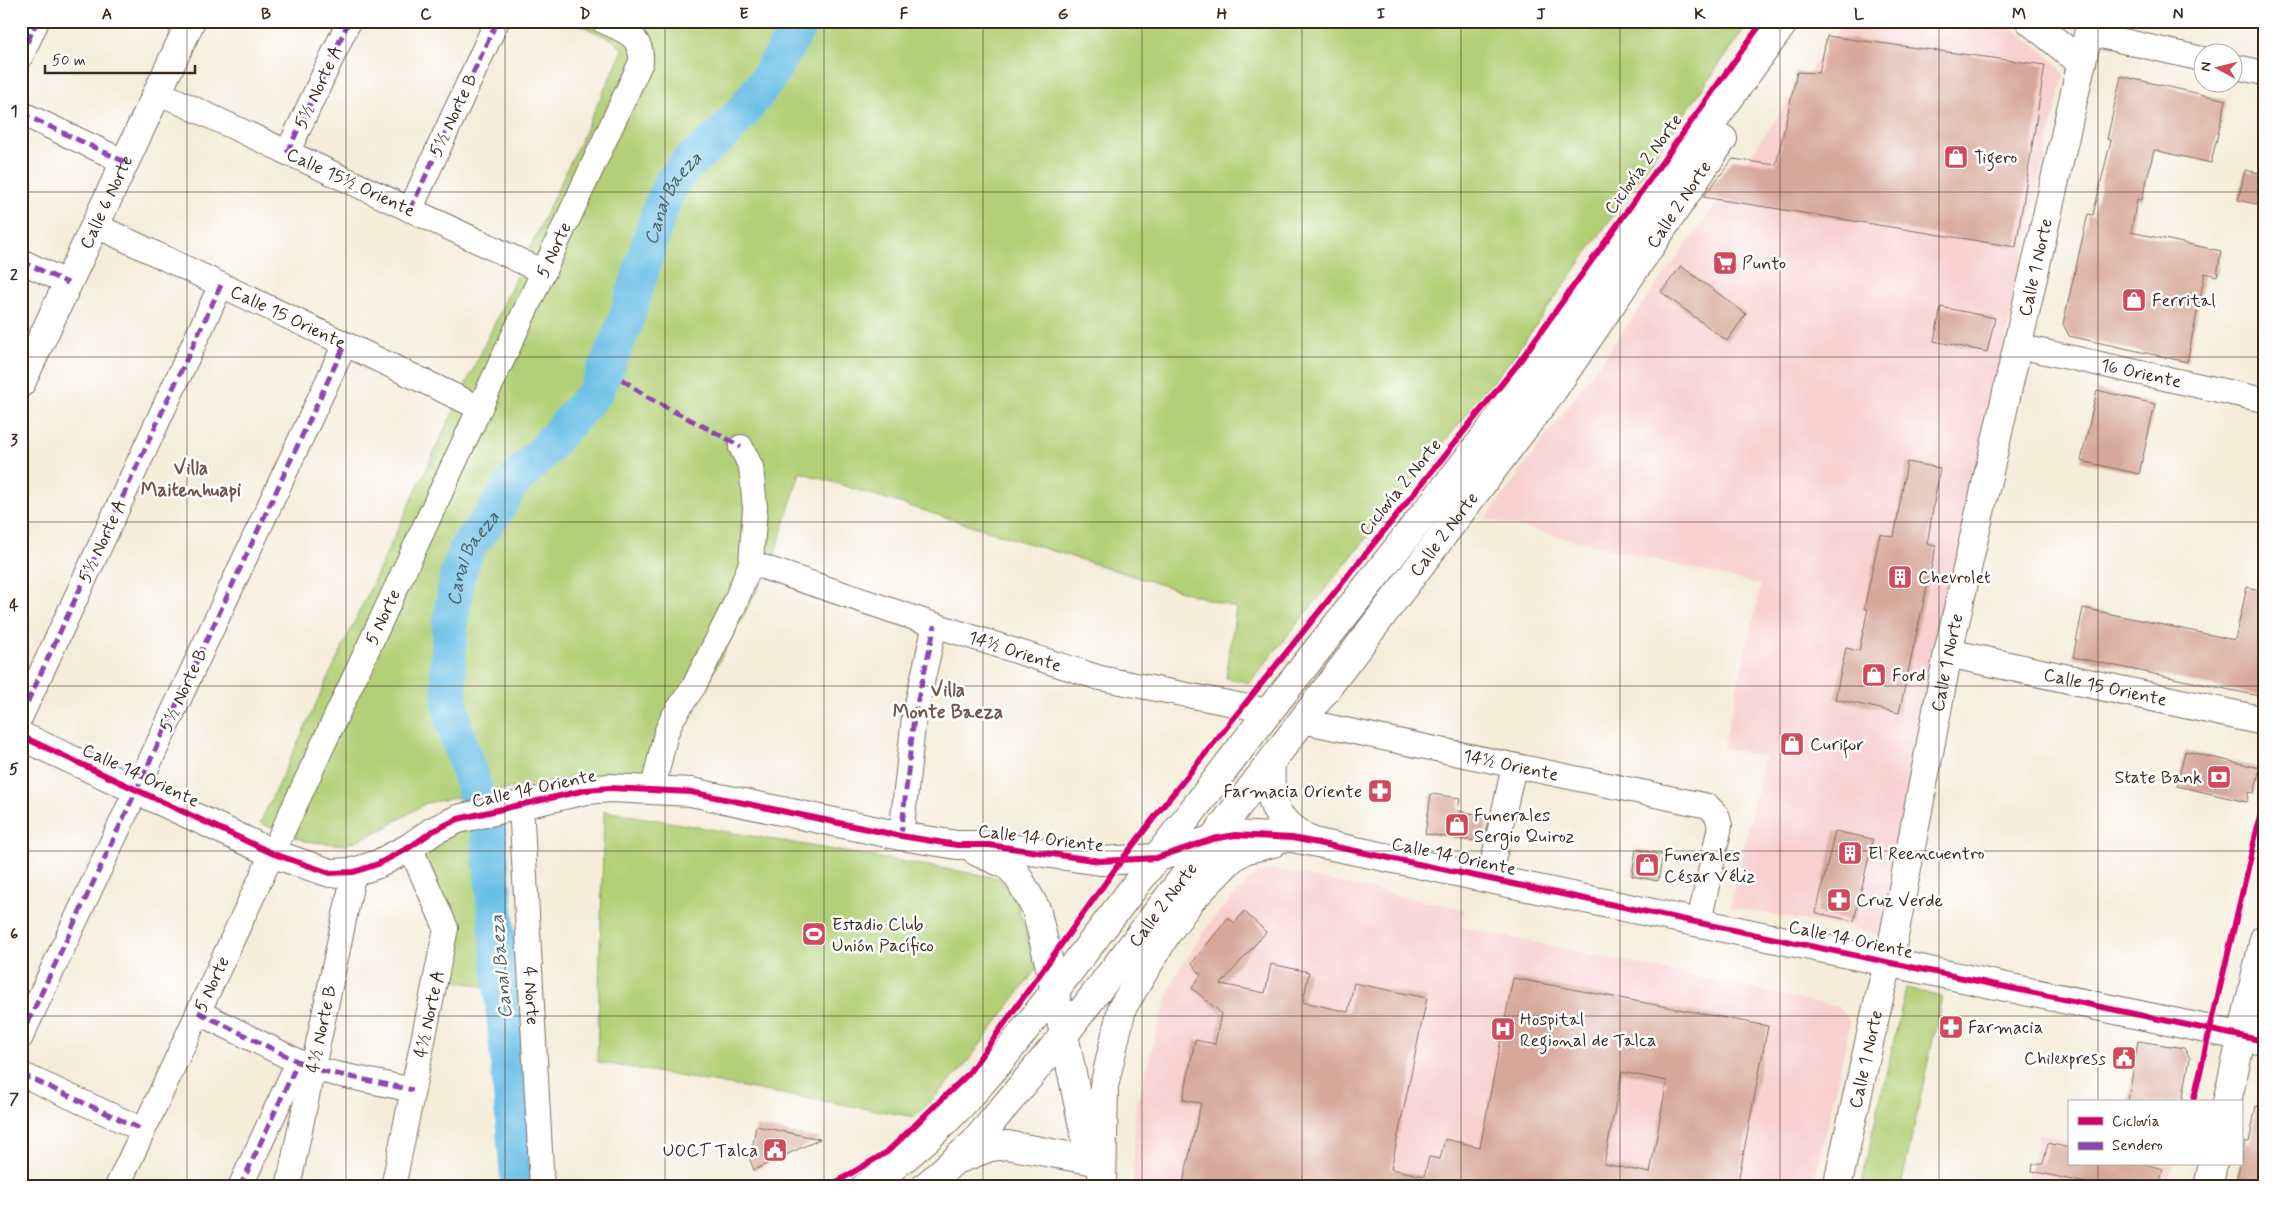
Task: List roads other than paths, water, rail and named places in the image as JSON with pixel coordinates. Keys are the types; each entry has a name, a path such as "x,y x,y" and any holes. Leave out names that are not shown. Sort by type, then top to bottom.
{"main road":[{"name":"Calle 6 Norte","path":"21,383 191,21"},
{"name":"Calle 2 Norte","path":"865,1187 922,1144 971,1096 1054,992 1269,711 1488,433 1785,21"},
{"name":"Calle 2 Norte","path":"925,1187 995,1120 1064,1035 1553,390 1806,21"},
{"path":"2030,21 2082,63"},
{"name":"Calle 1 Norte","path":"1838,1187 1880,994 1889,962 1948,653 2089,27"},
{"name":"Calle 15 Oriente","path":"1948,653 2264,721"},
{"name":"Calle 14 Oriente","path":"21,736 274,854 317,870 330,872 354,872 378,864 410,847 433,831 458,819 586,790 653,788 699,793 901,836 957,845 989,845 1100,861 1156,858 1213,839 1245,834 1302,840 2253,1039"},
{"path":"1271,763 1270,784 1278,815 1286,826 1302,840"},
{"path":"1100,1187 1104,1086 1122,1008 1166,933 1186,906 1231,859 1244,850 1302,840"},
{"path":"957,845 991,857 1006,865 1017,875 1036,909 1090,1160 1100,1187"},
{"path":"2228,1100 2253,1039 2264,939"},
{"path":"954,1161 990,1146 1007,1145 1090,1160"},
{"path":"2208,1187 2213,1166"}],"street":[{"path":"21,56 37,21"},
{"name":"5½ Norte A","path":"287,153 349,21"},
{"name":"5½ Norte B","path":"410,210 497,21"},
{"name":"5 Norte","path":"117,1187 274,854 641,62 640,46 630,34 603,21"},
{"path":"2089,27 2192,56"},
{"path":"2242,68 2264,73"},
{"name":"Calle 15½ Oriente","path":"158,92 544,272"},
{"path":"21,113 125,162"},
{"name":"Calle 15 Oriente","path":"95,225 480,408"},
{"path":"21,261 68,283"},
{"name":"5½ Norte A","path":"21,716 222,285"},
{"name":"5½ Norte B","path":"21,1036 345,344"},
{"name":"16 Oriente","path":"2018,346 2264,400"},
{"path":"653,788 666,733 673,716 694,686 734,608 759,565 752,467 740,447"},
{"name":"14½ Oriente","path":"759,565 934,625 1126,685 1269,711"},
{"path":"901,836 914,717 934,625"},
{"name":"14½ Oriente","path":"1302,721 1702,804 1713,810 1717,815 1719,831 1699,922"},
{"path":"1489,879 1514,766"},
{"name":"4 Norte","path":"509,808 542,1187"},
{"name":"4½ Norte A","path":"393,1187 446,928 410,847"},
{"name":"4½ Norte B","path":"288,1187 306,1065 354,872"},
{"path":"198,1012 306,1065 413,1090"},
{"path":"240,1187 306,1065"},
{"path":"21,1074 143,1130"}],"waterway":[{"name":"Canal Baeza","path":"519,1187 488,830 455,729 450,703 448,666 450,626 457,577 468,546 493,515 510,486 596,391 625,323 661,205 673,181 688,163 724,133 746,108 768,78 802,21"}],"place":[{"name":"Tigero","path":"1956,157"},
{"name":"Punto","path":"1725,263"},
{"name":"Ferrital","path":"2134,300"},
{"name":"Chevrolet","path":"1900,577"},
{"name":"Ford","path":"1874,675"},
{"name":"Curifor","path":"1792,744"},
{"name":"State Bank","path":"2219,777"},
{"name":"Farmacia Oriente","path":"1380,791"},
{"name":"Funerales Sergio Quiroz","path":"1457,825"},
{"name":"El Reencuentro","path":"1850,853"},
{"name":"Funerales César Véliz","path":"1647,865"},
{"name":"Cruz Verde","path":"1839,900"},
{"name":"Estadio Club Unión Pacífico","path":"814,934"},
{"name":"Farmacia","path":"1951,1027"},
{"name":"Hospital Regional de Talca","path":"1503,1029"},
{"name":"Chilexpress","path":"2124,1058"},
{"name":"UOCT Talca","path":"775,1150"}],"district":[{"name":"Villa Maitenhuapi","path":"191,478"},
{"name":"Villa Monte Baeza","path":"948,700"}]}
